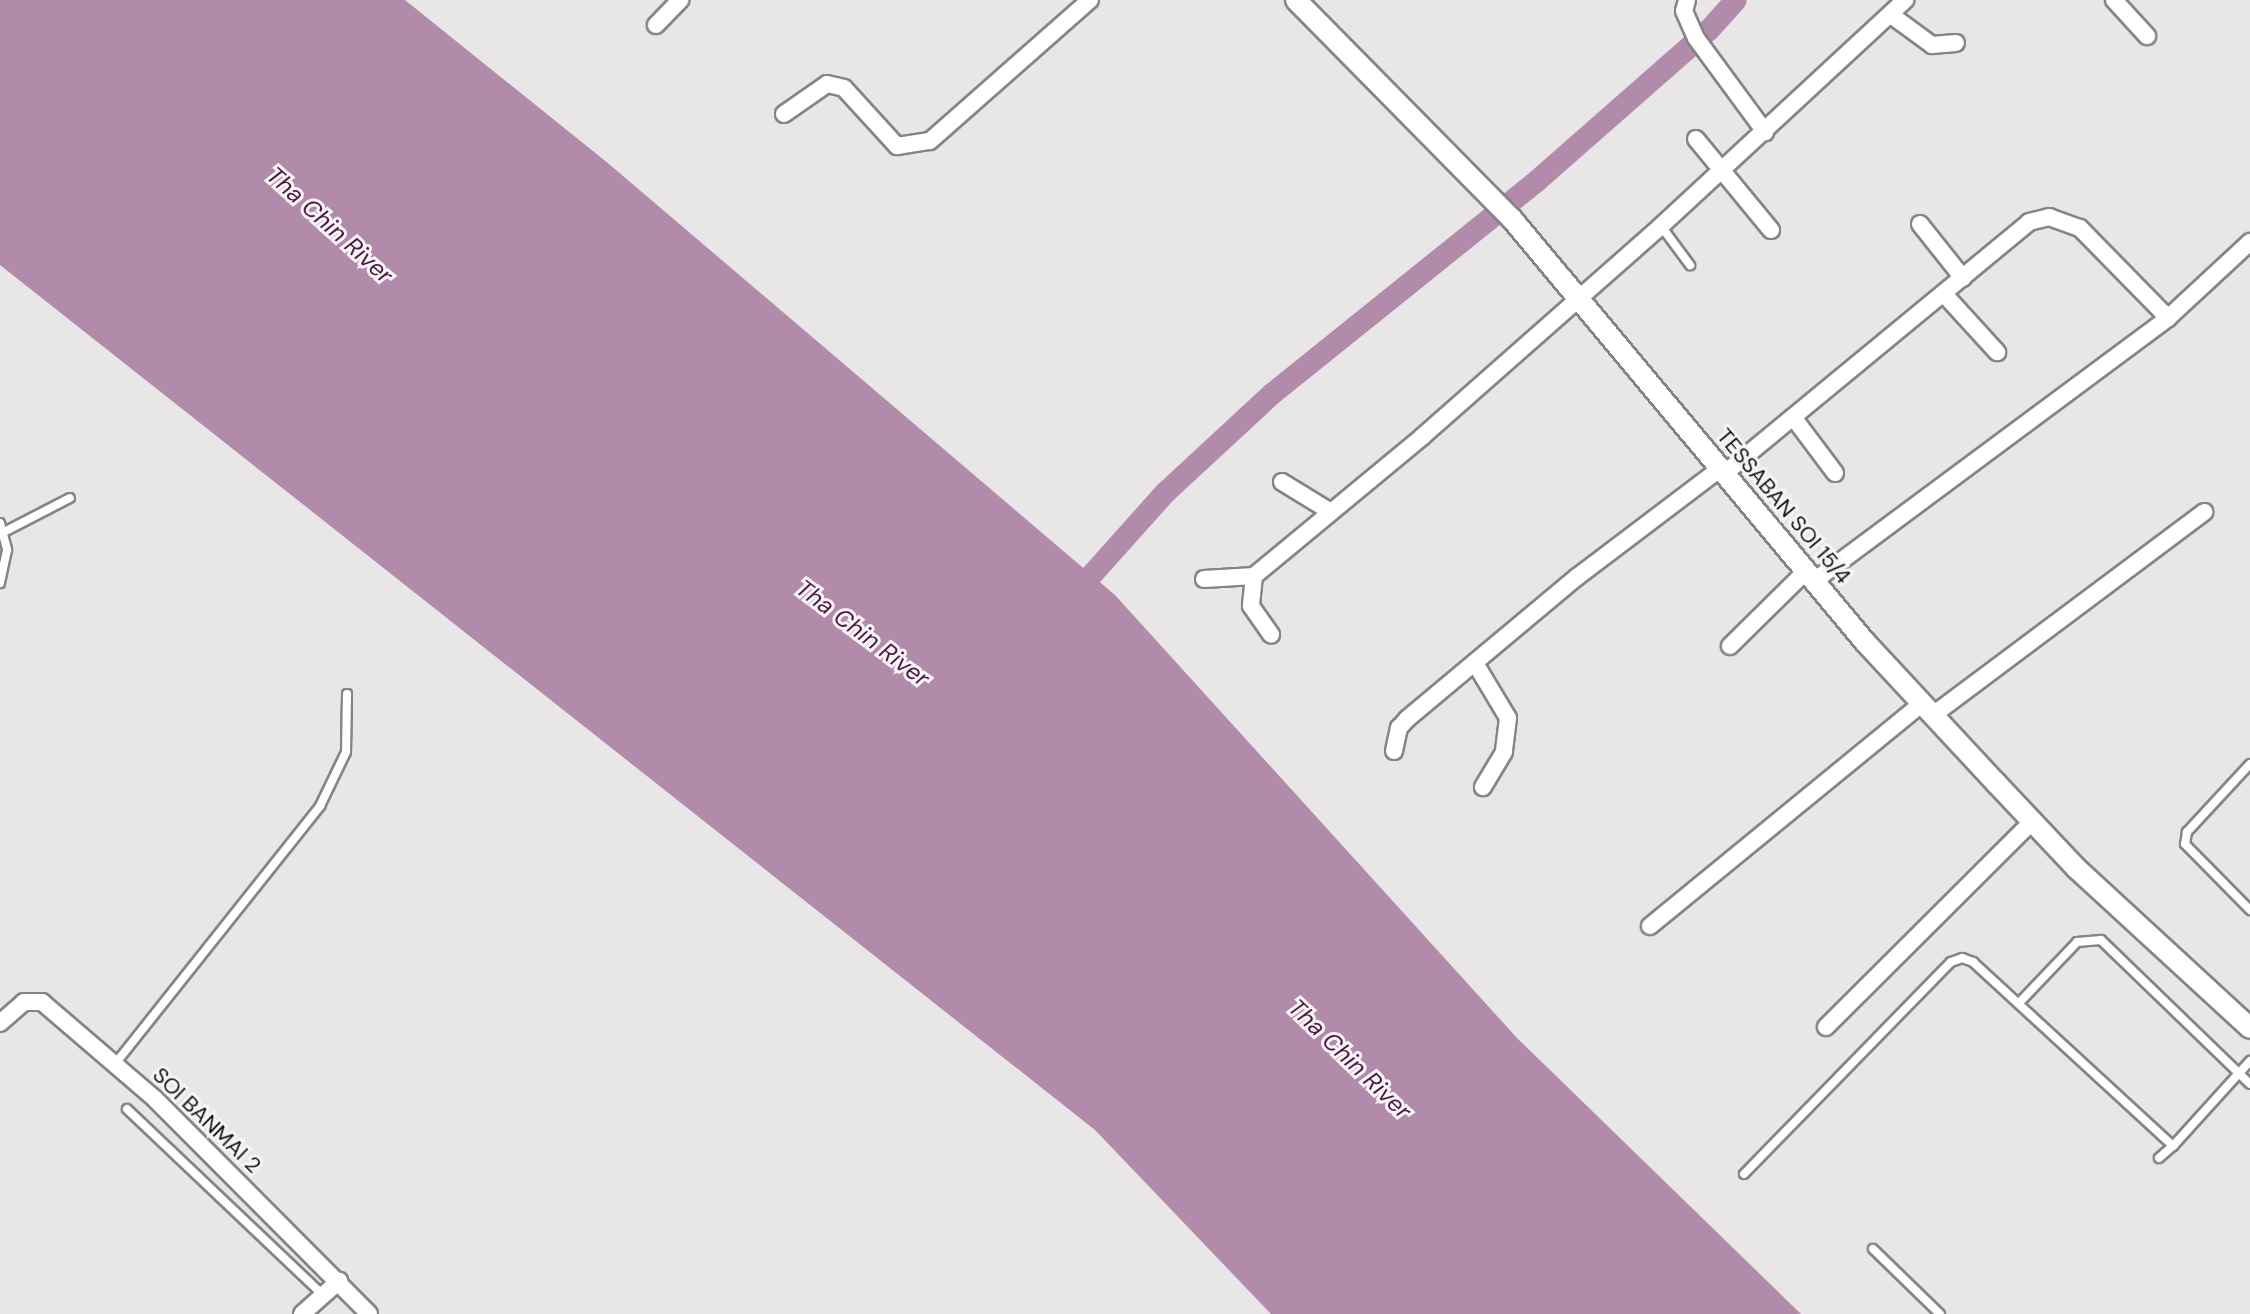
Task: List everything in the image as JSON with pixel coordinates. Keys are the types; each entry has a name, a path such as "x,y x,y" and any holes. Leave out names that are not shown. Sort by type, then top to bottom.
{"street":[{"path":"656,25 680,0"},
{"path":"784,114 827,84 844,88 897,146 930,141 1090,0"},
{"name":"TESSABAN SOI 15/4","path":"1296,0 1512,219 1810,576 2032,822 2250,1028"},
{"path":"1687,0 1692,32 1765,132"},
{"path":"1204,579 1254,576 1578,300 1765,132 1905,0"},
{"path":"2114,0 2147,36"},
{"path":"1891,15 1932,45 1956,43"},
{"path":"1696,139 1771,230"},
{"path":"1394,751 1407,719 1793,417 2029,222 2059,219 2097,242 2168,318"},
{"path":"1920,224 1963,278"},
{"path":"1730,646 1810,576 2168,318 2250,242"},
{"path":"1944,294 1997,352"},
{"path":"1793,417 1835,473"},
{"path":"1282,482 1331,512"},
{"path":"1650,926 1928,709 2204,512"},
{"path":"1254,576 1251,606 1271,635"},
{"path":"1475,663 1508,718 1504,752 1483,787"},
{"path":"1826,1027 2032,822"},
{"name":"SOI BANMAI 2","path":"0,1023 24,1002 42,1002 115,1064 339,1281 369,1314"},
{"path":"302,1314 339,1281"}],"lane":[{"path":"1661,226 1690,265"},
{"path":"0,583 7,550 2,527 70,498"},
{"path":"115,1064 320,806 346,752 347,694"},
{"path":"2250,764 2187,832 2185,844 2250,910"},
{"path":"2019,1003 2077,942 2101,940 2250,1084"},
{"path":"1744,1174 1951,962 1973,962 2173,1146"},
{"path":"2159,1158 2250,1061"},
{"path":"127,1109 323,1296"},
{"path":"1873,1249 1940,1314"}],"water":[{"name":"Tha Chin River","path":"0,0 405,0 609,164 1115,595 1517,1038 1801,1314 1271,1314 1095,1130 0,265"}],"waterway":[{"path":"1072,597 1165,493 1272,394 1538,180 1709,30 1736,0"}]}
